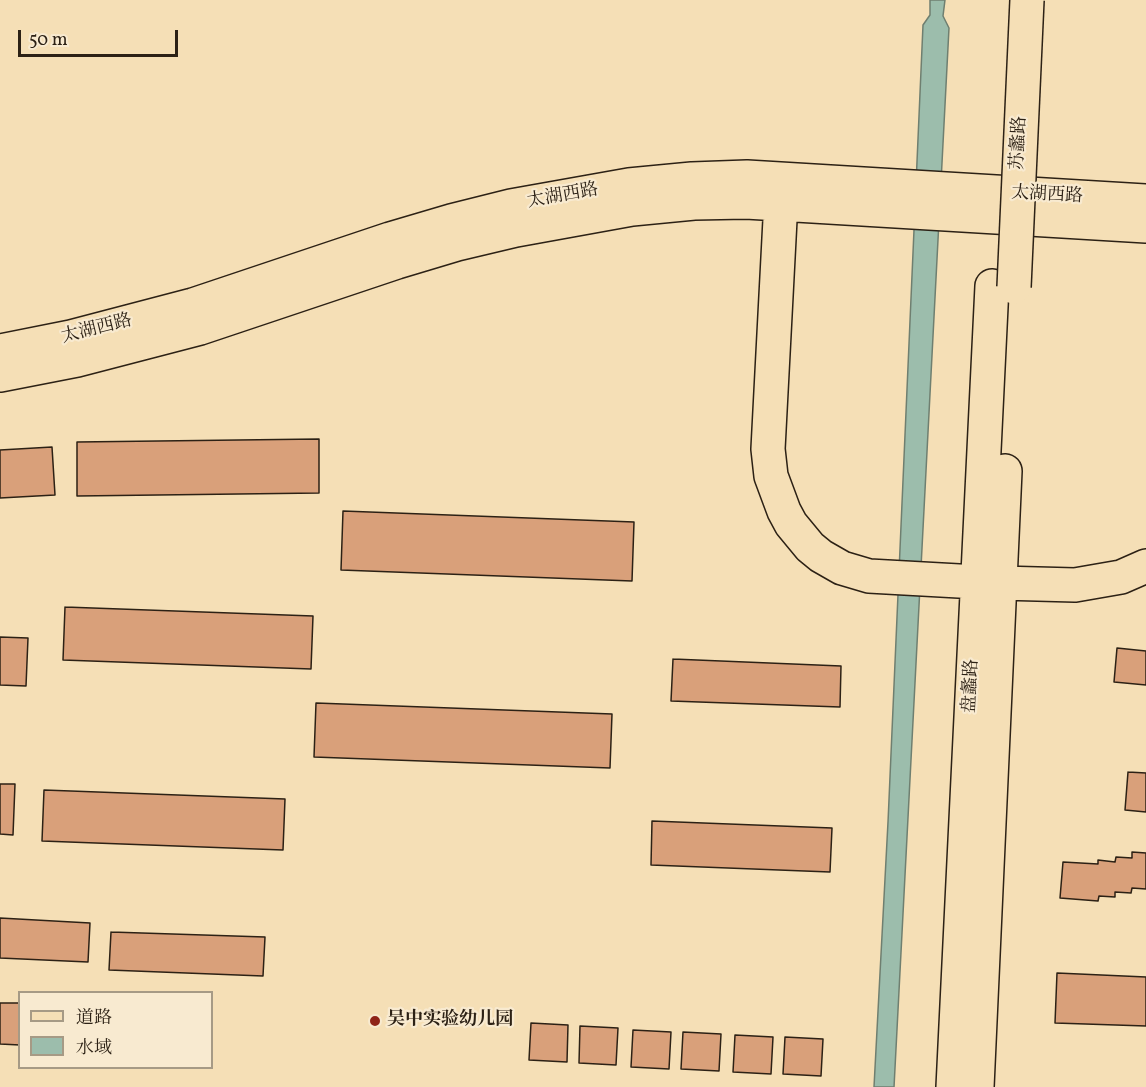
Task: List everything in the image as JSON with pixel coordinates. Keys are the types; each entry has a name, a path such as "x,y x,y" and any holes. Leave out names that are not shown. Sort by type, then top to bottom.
{"main road":[{"name":"苏蠡路","path":"1003,286 1006,0"},
{"name":"苏蠡路","path":"1003,286 1027,0"},
{"name":"太湖西路","path":"0,351 71,337 193,305 390,239 511,206 628,185 717,177 781,201"},
{"name":"太湖西路","path":"0,375 77,360 200,328 457,244 590,216 694,203 907,199 1146,201"},
{"path":"781,201 768,462 773,485 791,524 810,547 842,568 856,573 890,578 1075,585 1121,577 1146,566"},
{"name":"太湖西路","path":"948,201 1146,226"},
{"name":"盘蠡路","path":"953,1087 988,583 1003,286"},
{"name":"盘蠡路","path":"977,1087 988,583"}],"water":[{"path":"930,0 945,0 943,16 949,28 894,1087 874,1087 923,25 930,15"}],"building":[{"path":"319,439 319,493 77,496 77,442"},
{"path":"52,447 55,495 0,498 0,450"},
{"path":"343,511 634,522 632,581 341,570"},
{"path":"65,607 313,616 311,669 63,660"},
{"path":"0,637 28,638 26,686 0,685"},
{"path":"1117,648 1146,651 1146,685 1114,682"},
{"path":"673,659 841,666 840,707 671,701"},
{"path":"316,703 612,714 610,768 314,757"},
{"path":"1128,772 1146,773 1146,812 1125,810"},
{"path":"0,784 15,784 13,835 0,834"},
{"path":"44,790 285,799 283,850 42,841"},
{"path":"652,821 832,828 830,872 651,865"},
{"path":"1132,852 1146,853 1146,889 1132,888 1131,893 1115,892 1115,897 1099,896 1098,901 1060,898 1063,862 1098,864 1098,860 1115,862 1116,857 1132,858"},
{"path":"0,918 90,923 88,962 0,958"},
{"path":"111,932 265,937 263,976 109,970"},
{"path":"1057,973 1146,977 1146,1026 1055,1023"},
{"path":"0,1003 18,1003 18,1045 0,1044"},
{"path":"531,1023 568,1025 567,1062 529,1060"},
{"path":"580,1026 618,1028 616,1065 579,1063"},
{"path":"633,1030 671,1032 669,1069 631,1067"},
{"path":"683,1032 721,1034 719,1071 681,1069"},
{"path":"735,1035 773,1037 771,1074 733,1072"},
{"path":"785,1037 823,1039 821,1076 783,1074"}],"place":[{"name":"吴中实验幼儿园","path":"375,1021"}]}
